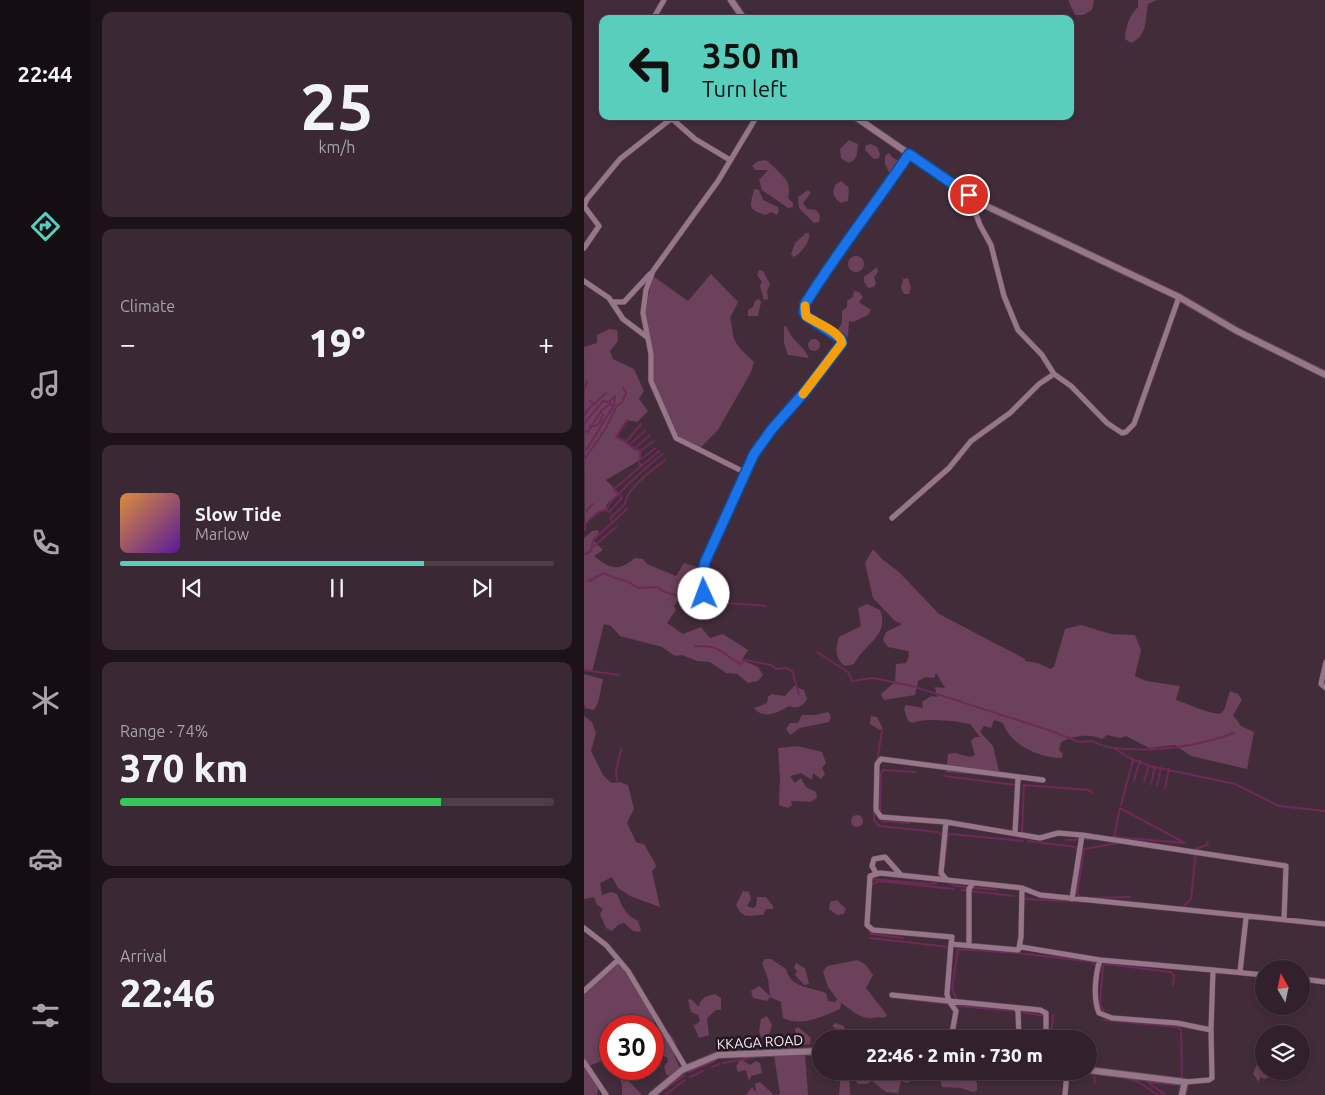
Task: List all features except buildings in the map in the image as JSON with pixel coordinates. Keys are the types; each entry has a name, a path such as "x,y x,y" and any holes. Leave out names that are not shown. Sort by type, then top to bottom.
{"street":[{"path":"655,15 664,0"},
{"path":"731,0 741,15"},
{"path":"584,248 599,226 584,206 587,199 620,159 667,120"},
{"path":"674,120 695,139 730,160"},
{"path":"584,281 613,302 618,304 624,302 652,273 718,181 755,120"},
{"path":"860,120 969,195 1020,222 1178,297 1237,331 1325,375"},
{"path":"706,602 702,575 705,562 740,487 744,472 772,429 839,350 842,343 841,339 806,316 804,312 805,304 832,261 876,204 909,154"},
{"path":"969,195 980,225 992,245 1004,296 1018,330 1038,349 1054,374 1071,386 1107,422 1122,433 1126,432 1134,424 1178,297"},
{"path":"652,273 643,304 651,354 650,381 676,438 744,472"},
{"path":"613,302 623,319 647,338"},
{"path":"892,518 948,468 970,441 1010,413 1033,390 1054,374"},
{"path":"1325,662 1320,684 1325,688"},
{"path":"1042,780 881,759 877,764 876,810 881,817 946,822 1040,838 1058,833 1082,835 1286,866 1284,920"},
{"path":"1015,834 1018,778"},
{"path":"936,879 941,872 946,822"},
{"path":"1072,899 1082,835"},
{"path":"876,873 872,866 874,859 885,857 902,875"},
{"path":"941,872 946,879"},
{"path":"953,1030 956,1011 949,1001 947,994 952,937 873,930 868,924 870,876 876,873 946,879 1022,888 1040,895 1072,899 1166,907 1246,918 1325,924"},
{"path":"969,945 969,889 973,883"},
{"path":"1018,950 1021,937 1022,888"},
{"path":"1240,972 1246,918"},
{"path":"584,928 606,945 628,971 686,1068"},
{"path":"951,944 1018,950 1021,947 1100,960 1255,974"},
{"path":"584,991 618,960"},
{"path":"1100,960 1095,1005 1099,1013 1112,1018 1177,1023 1211,1030"},
{"path":"1097,1071 1185,1082 1209,1080 1212,1078 1213,970"},
{"path":"1310,980 1325,982"},
{"path":"892,995 1040,1010 1046,1013 1046,1030"},
{"path":"1016,1008 1018,1011 1018,1030"},
{"name":"KKAGA ROAD","path":"652,1095 686,1068 718,1055 812,1051"},
{"path":"584,1062 606,1095"},
{"path":"1065,1095 1066,1080"},
{"path":"1182,1095 1185,1082"}],"shaded area":[{"path":"1068,0 1094,0 1092,10 1083,15 1075,15"},
{"path":"1138,0 1157,0 1148,4 1143,32 1131,43 1125,39 1126,29 1130,17 1138,7"},
{"path":"849,140 858,144 855,158 848,163 841,158 840,149"},
{"path":"871,144 877,147 880,154 879,158 874,159 865,150 866,145"},
{"path":"889,153 893,158 901,162 900,166 890,175 885,164 885,156"},
{"path":"765,160 786,180 789,188 788,198 793,203 793,207 788,208 762,190 759,180 768,170 755,170 752,166 758,161"},
{"path":"841,181 849,188 848,201 841,203 833,193 835,185"},
{"path":"754,189 759,190 763,200 778,207 777,215 771,212 766,215 752,208 751,203"},
{"path":"808,190 811,193 803,203 807,209 816,210 820,215 819,222 814,223 799,208 798,197"},
{"path":"806,233 809,233 807,243 800,253 794,257 791,254 795,243"},
{"path":"856,256 864,264 856,272 848,264"},
{"path":"877,267 878,272 874,277 876,283 874,287 868,288 864,282 864,277"},
{"path":"759,270 763,271 770,284 767,291 768,299 764,300 760,286 762,282 757,275"},
{"path":"711,274 738,302 730,318 734,339 744,353 754,362 751,372 718,430 700,448 678,437 656,388 651,370 644,315 653,276 688,301"},
{"path":"908,278 911,288 909,294 904,294 901,288 903,279"},
{"path":"854,291 859,292 863,297 859,302 871,310 868,315 853,322 849,321 848,337 840,334 838,329 842,323 842,311 847,307 847,301 853,297"},
{"path":"759,299 761,302 758,316 748,316 748,310"},
{"path":"784,326 787,327 791,336 804,349 809,358 788,355 784,343"},
{"path":"609,329 617,330 618,341 610,351 613,359 634,369 644,391 639,399 648,411 637,422 627,420 617,437 640,451 640,460 606,480 619,493 606,505 606,510 598,512 585,525 584,347 597,343 597,335"},
{"path":"812,339 816,339 820,345 816,351 812,351 808,347 808,343"},
{"path":"598,530 599,534 593,540 603,550 594,556 610,566 619,567 635,558 643,559 647,564 676,576 684,563 698,567 702,590 700,605 683,597 681,602 677,602 674,606 676,610 667,623 683,634 701,627 710,638 723,634 748,650 742,660 758,667 763,675 758,681 748,683 737,674 726,673 710,662 697,661 682,655 675,656 662,647 620,636 611,626 604,624 592,672 584,671 584,538 592,531"},
{"path":"873,549 882,559 899,572 939,614 1025,659 1025,661 1038,663 1050,669 1054,667 1065,629 1081,625 1111,634 1135,635 1141,650 1135,676 1146,681 1180,686 1176,700 1220,714 1224,710 1230,691 1238,694 1242,700 1233,715 1241,726 1254,732 1247,769 1191,756 1175,745 1149,748 1126,736 1120,738 1107,735 1102,739 1086,736 1071,738 1061,742 1059,750 1063,754 1062,758 1044,756 1019,744 1012,738 1003,723 994,720 991,728 984,726 980,732 993,746 999,771 1003,777 946,772 948,754 955,753 970,757 975,755 971,741 975,737 980,737 970,724 940,720 924,720 913,723 908,721 904,709 906,705 923,708 922,702 931,696 937,697 935,687 945,688 936,673 934,678 926,677 918,681 915,695 884,700 881,694 895,682 896,664 906,663 909,656 908,651 888,647 883,640 886,632 902,624 895,621 873,598 865,563"},
{"path":"867,604 880,610 882,626 879,633 854,664 845,666 839,660 837,653 839,637 861,626 858,608"},
{"path":"584,674 603,679 598,703 594,710 585,708"},
{"path":"794,686 804,690 807,699 801,706 789,706 771,714 762,714 754,708 767,703 768,697 771,694 785,696"},
{"path":"828,712 831,717 829,722 800,728 790,735 786,729 790,723 798,723 802,715 816,715"},
{"path":"584,716 592,722 596,733 591,751 603,775 611,783 619,782 628,785 634,809 627,823 636,842 645,845 656,867 652,871 660,907 630,896 618,888 612,877 600,883 602,895 611,892 617,894 627,913 638,921 641,930 639,932 633,931 624,923 618,925 612,931 606,928 600,914 603,909 597,905 594,897 584,899"},
{"path":"871,716 877,717 883,729 880,730 870,724"},
{"path":"798,746 822,752 826,763 822,768 825,774 821,779 813,773 812,780 801,773 790,776 795,783 801,778 806,787 816,792 817,798 810,802 791,801 792,805 788,808 779,805 778,748"},
{"path":"857,815 863,821 857,827 851,821"},
{"path":"743,891 749,892 751,899 747,906 753,908 756,906 757,897 766,897 773,906 773,909 766,909 763,915 744,915 736,905"},
{"path":"837,900 846,909 844,914 837,915 829,909 830,902"},
{"path":"765,959 771,959 786,969 788,975 796,983 826,993 828,1001 835,1002 837,999 828,987 823,972 827,966 858,960 866,965 873,975 866,988 887,1015 884,1018 864,1017 841,1003 840,1009 812,1020 797,1022 783,1018 781,1002 770,997 767,1001 753,998 751,991 759,986 770,996 768,979 762,963"},
{"path":"796,963 805,968 809,984 804,985 795,975 797,971 794,968"},
{"path":"615,964 621,965 641,998 652,1004 655,1013 654,1015 599,1015 599,1062 589,1066 584,1060 584,993"},
{"path":"715,994 721,998 721,1010 716,1010 707,1018 709,1035 699,1038 693,1024 696,1025 700,1021 698,1015 691,1012 688,1000 691,999 699,1007 700,1002 705,997"},
{"path":"767,1016 772,1025 769,1035 761,1037 759,1031 761,1019"},
{"path":"835,1023 844,1026 845,1030 837,1030 832,1026"},
{"path":"798,1027 811,1038 810,1044 803,1045 796,1037 795,1029"},
{"path":"667,1031 675,1042 674,1055 681,1070 670,1077 666,1074 664,1066 668,1062 667,1057 664,1056 664,1035 666,1036"},
{"path":"805,1054 808,1095 774,1095 780,1094 774,1055"},
{"path":"741,1059 750,1065 756,1061 760,1063 762,1073 751,1076 749,1081 746,1070 738,1072 736,1066"},
{"path":"584,1064 598,1086 597,1095 584,1095"},
{"path":"620,1080 628,1080 642,1095 622,1095"},
{"path":"840,1080 849,1080 850,1095 839,1095"},
{"path":"855,1080 911,1080 908,1083 901,1081 898,1093 886,1092 872,1081 867,1084 858,1084"},
{"path":"940,1080 975,1080 977,1083 977,1090 973,1092 961,1088 942,1087"},
{"path":"760,1082 774,1095 746,1095 752,1087 756,1092 755,1084"}],"waterway":[{"path":"584,391 587,381"},
{"path":"584,460 606,428 616,407 622,402 626,393 623,388"},
{"path":"584,413 606,393"},
{"path":"584,424 603,401 609,402 615,396"},
{"path":"584,449 587,449 614,405 615,396"},
{"path":"590,401 596,405"},
{"path":"584,431 588,432 601,411 610,404 609,402 613,406"},
{"path":"584,417 590,407"},
{"path":"600,421 603,415 601,412"},
{"path":"626,442 616,437 627,420"},
{"path":"590,426 595,426 602,421"},
{"path":"629,445 626,442 641,424"},
{"path":"634,449 629,445 645,431"},
{"path":"640,451 634,449 650,435"},
{"path":"640,459 640,451 654,441"},
{"path":"641,466 638,461 656,448"},
{"path":"606,510 609,512 622,498 614,489 659,451"},
{"path":"584,525 598,512 606,510 622,490 663,454"},
{"path":"585,554 591,551 593,540 613,522 610,518 625,504 635,486 665,460"},
{"path":"584,513 593,504"},
{"path":"613,522 627,509"},
{"path":"584,523 586,528 584,530"},
{"path":"593,547 616,527"},
{"path":"589,581 604,573 629,582 638,588 658,587 662,591 697,602 704,597"},
{"path":"707,593 709,592 729,603 766,606"},
{"path":"695,646 712,647 741,664 745,660 771,665 776,669 786,668 792,671 799,694"},
{"path":"817,652 849,673 852,681 873,678 912,686 1051,731 1079,742 1093,741 1105,746 1118,748 1155,749 1181,747 1234,733"},
{"path":"584,670 619,675"},
{"path":"877,761 882,731"},
{"path":"617,780 616,771 621,749"},
{"path":"1115,749 1130,758 1150,766 1235,784 1279,806 1326,811"},
{"path":"1121,805 1133,760"},
{"path":"1134,780 1140,761"},
{"path":"1144,782 1149,765"},
{"path":"1151,784 1155,767"},
{"path":"1157,785 1161,768"},
{"path":"1165,788 1169,769"},
{"path":"880,813 881,774 883,770 915,772"},
{"path":"944,776 1016,785"},
{"path":"1022,833 1024,785 1089,790 1092,793"},
{"path":"1113,837 1185,843 1120,808 1114,837"},
{"path":"874,811 874,820 879,826 938,832 943,836"},
{"path":"880,818 883,821 909,823"},
{"path":"944,866 948,836 950,834 1023,841"},
{"path":"1066,840 1090,839"},
{"path":"1028,841 1075,847 1077,851"},
{"path":"1183,907 1191,899 1196,849 1207,845 1208,842"},
{"path":"1080,897 1077,893 1084,849 1118,843"},
{"path":"870,879 931,884 936,883 939,872"},
{"path":"871,885 879,881 954,889"},
{"path":"944,881 957,886 997,890"},
{"path":"962,890 1013,896"},
{"path":"1090,898 1130,897"},
{"path":"1024,899 1086,902"},
{"path":"868,927 871,934 903,938"},
{"path":"870,938 949,947"},
{"path":"956,999 952,988 958,949 1015,953"},
{"path":"1017,953 1087,961 1093,962 1096,966"},
{"path":"1105,1014 1100,1004 1103,966 1105,964 1171,972 1174,976 1173,985"},
{"path":"907,999 949,1004"},
{"path":"958,1006 1016,1011"},
{"path":"1020,1012 1045,1016"},
{"path":"1052,1030 1053,1015"},
{"path":"1104,1020 1178,1027 1181,1030 1182,1075 1180,1079"},
{"path":"723,1063 760,1056"},
{"path":"689,1072 714,1061"},
{"path":"712,1067 720,1064"},
{"path":"690,1077 703,1071"},
{"path":"666,1088 685,1075"},
{"path":"1101,1075 1113,1076"},
{"path":"1126,1078 1137,1081 1158,1095"},
{"path":"665,1095 685,1080"},
{"path":"1148,1082 1180,1085"},
{"path":"1148,1082 1165,1095"}],"slow traffic":[{"path":"803,394 839,350 842,343 841,339 834,333 806,316 804,312 805,306"}],"route":[{"path":"704,594 702,575 705,562 740,487 744,472 772,429 839,350 842,343 841,339 834,333 823,328 806,316 804,312 805,304 832,261 876,204 909,154 969,195"}]}
